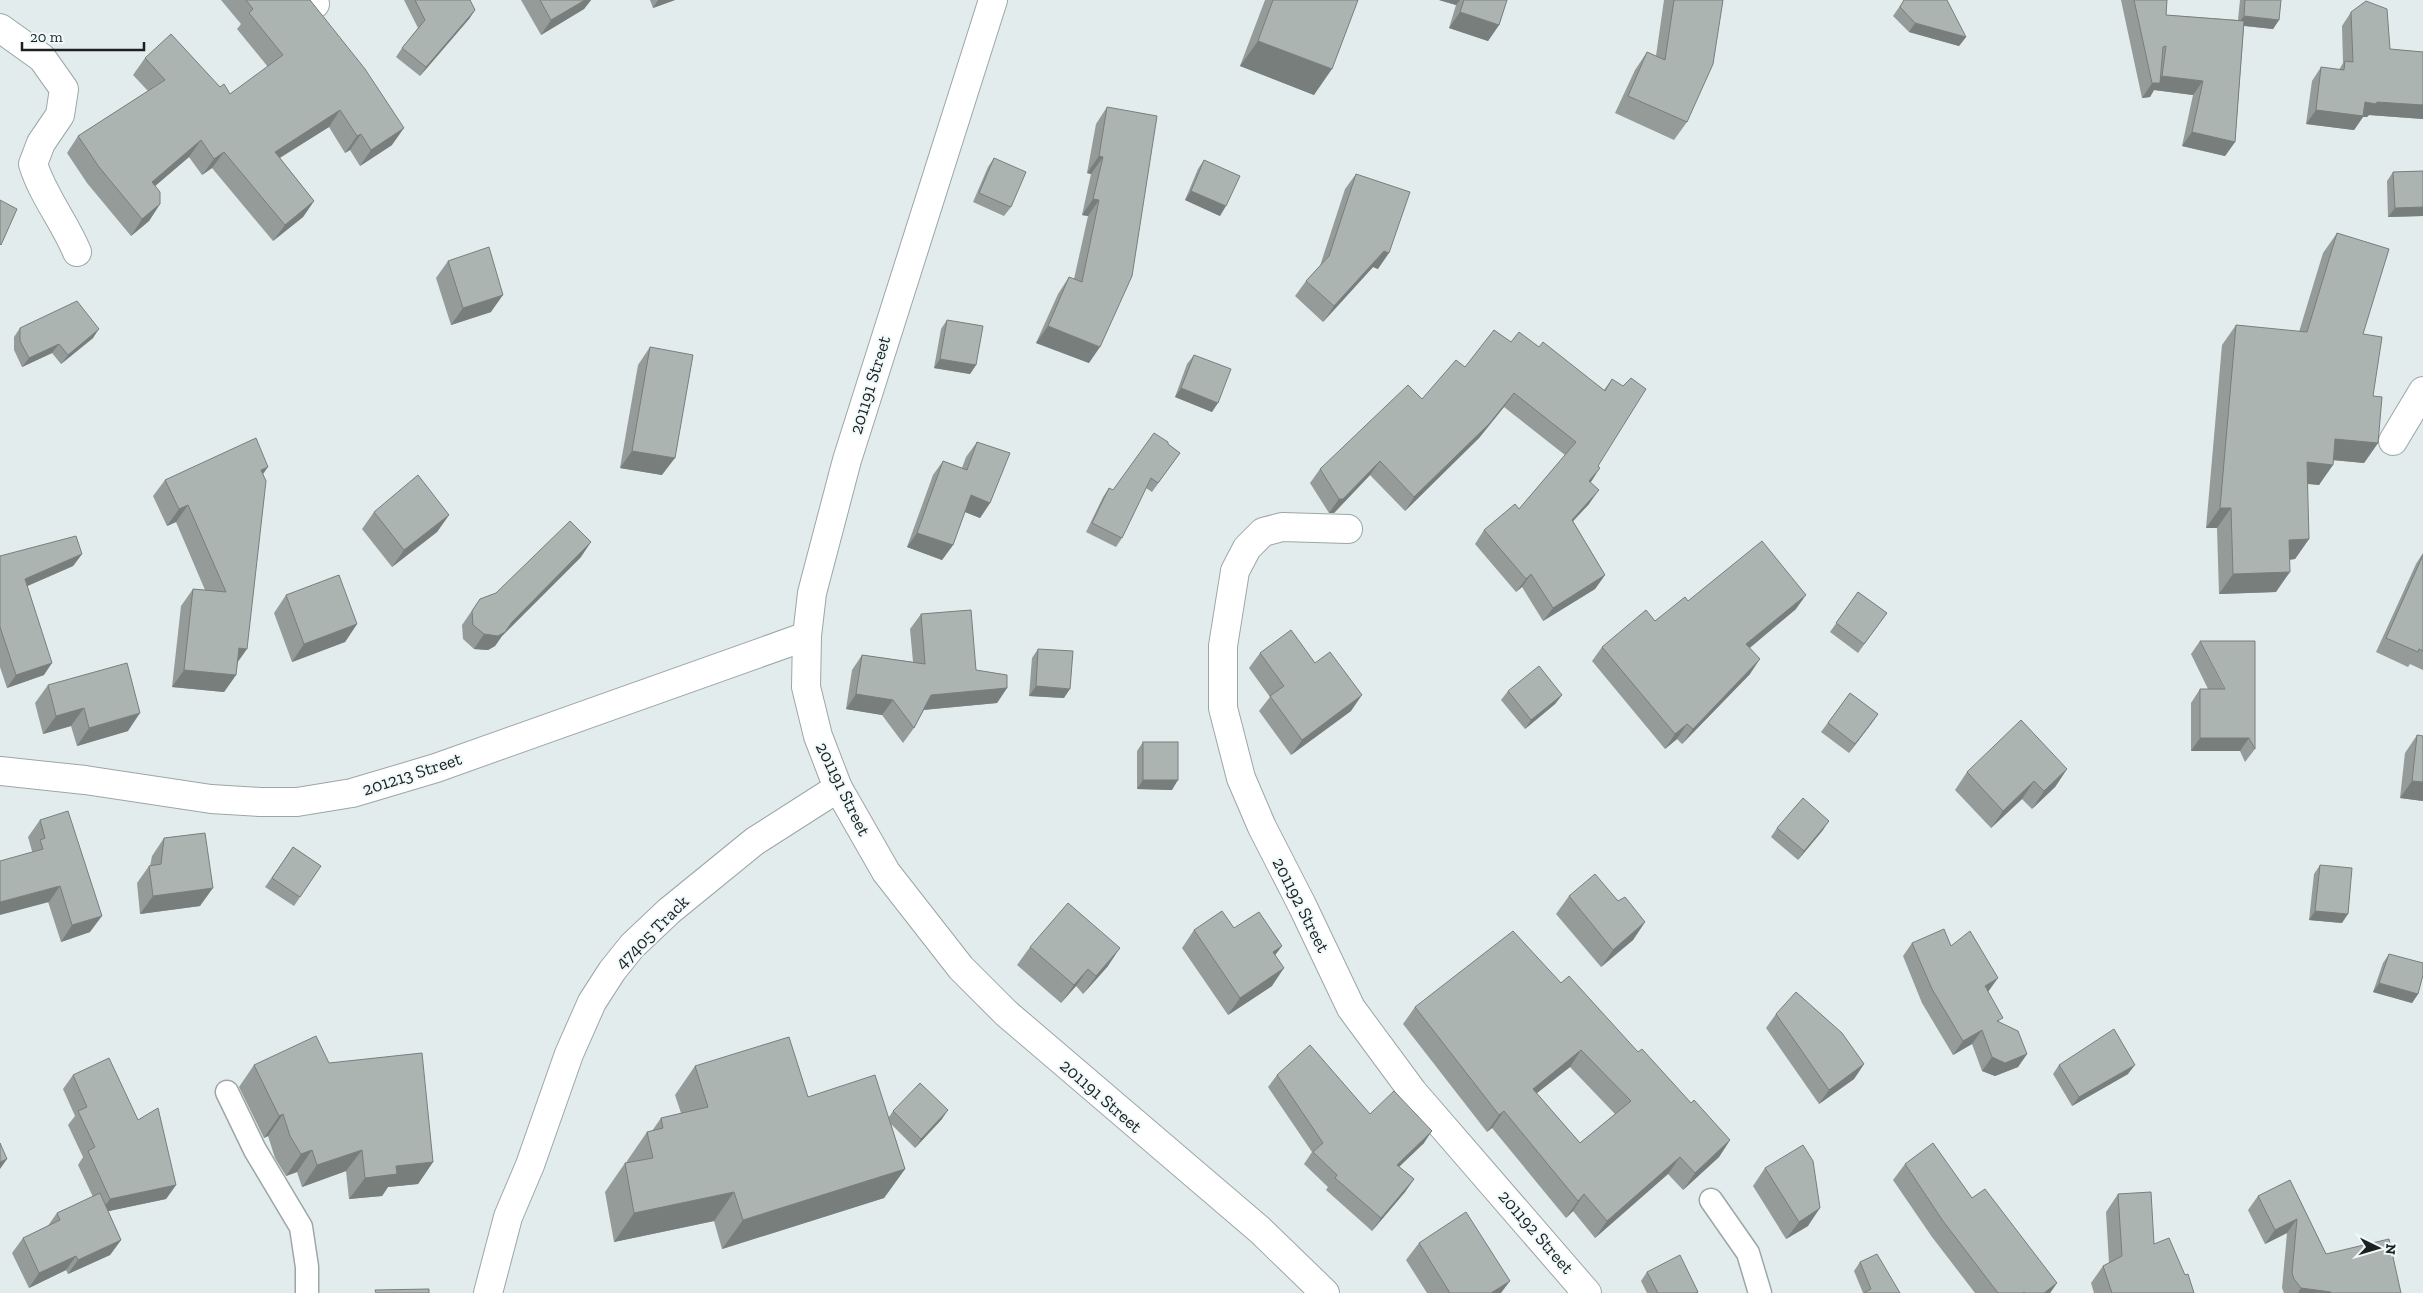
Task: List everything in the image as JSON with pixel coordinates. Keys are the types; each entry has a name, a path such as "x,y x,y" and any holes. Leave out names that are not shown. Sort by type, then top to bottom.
{"street":[{"name":"201191 Street","path":"992,0 847,460 812,593 807,636 806,687 818,736 838,788 886,872 960,968 1006,1014 1260,1230 1325,1293"},
{"path":"0,28 42,58 64,89 60,115 41,143 32,164 40,185 55,213 65,224 77,252"},
{"path":"2393,441 2423,392"},
{"name":"201192 Street","path":"1348,529 1282,527 1263,532 1247,548 1236,571 1223,646 1224,708 1241,778 1262,827 1352,1008 1413,1092 1587,1293"},
{"name":"201213 Street","path":"0,771 85,780 211,799 298,802 352,793 436,768 807,636"},
{"name":"47405 Track","path":"488,1293 508,1217 530,1165 569,1054 592,1002 612,971 632,946 669,911 755,841 838,788"}],"lane":[{"path":"227,1092 255,1150 301,1227 307,1293"},
{"path":"1711,1200 1748,1253 1760,1293"}],"building":[{"path":"246,0 310,0 365,69 404,128 371,150 361,134 357,136 340,110 275,152 314,201 285,225 224,152 214,159 201,140 152,182 160,192 160,204 142,219 99,167 78,136 165,80 145,58 171,34 220,87 224,84 230,94 283,55 249,13 253,9"},
{"path":"415,0 470,0 475,10 426,67 402,48 425,20"},
{"path":"540,0 585,0 551,20"},
{"path":"1273,0 1358,0 1332,69 1258,41"},
{"path":"1464,0 1507,0 1499,25 1460,12"},
{"path":"1674,0 1723,0 1713,64 1687,122 1628,96 1647,52 1665,60"},
{"path":"1904,0 1947,0 1966,37 1915,23 1900,7"},
{"path":"2134,0 2167,0 2166,15 2244,21 2235,142 2192,132 2203,81 2162,76 2166,46 2163,47 2160,83 2152,83"},
{"path":"2245,0 2281,0 2279,20 2244,16"},
{"path":"2366,1 2387,9 2390,49 2423,52 2423,105 2365,102 2363,116 2316,110 2321,67 2344,70 2345,61 2353,62 2351,12"},
{"path":"1107,107 1157,116 1132,276 1100,347 1048,326 1069,277 1082,282 1099,200 1093,199 1103,157 1099,156"},
{"path":"994,158 1026,172 1011,207 979,193"},
{"path":"1204,160 1240,176 1226,206 1191,191"},
{"path":"2423,171 2423,207 2395,208 2393,172"},
{"path":"1356,174 1410,192 1389,253 1384,251 1334,306 1306,281 1329,256"},
{"path":"0,200 17,209 1,245 0,244"},
{"path":"2337,233 2389,249 2363,334 2382,337 2373,396 2382,397 2378,443 2335,439 2333,465 2307,462 2309,539 2289,540 2290,572 2233,574 2231,508 2220,508 2236,325 2307,332"},
{"path":"489,247 503,295 463,308 448,261"},
{"path":"77,301 99,329 68,355 59,344 29,358 20,341 20,328"},
{"path":"947,320 983,326 976,365 940,359"},
{"path":"1494,330 1511,342 1519,332 1539,347 1543,342 1605,391 1612,379 1623,386 1631,378 1646,389 1598,466 1600,468 1589,481 1599,490 1572,520 1605,575 1553,608 1531,574 1526,579 1484,530 1515,504 1519,509 1576,442 1514,393 1489,424 1414,497 1380,461 1343,499 1339,499 1320,469 1408,385 1422,399 1456,360 1465,367"},
{"path":"650,347 693,355 675,458 632,451"},
{"path":"1194,355 1231,369 1218,403 1181,388"},
{"path":"1154,433 1180,453 1158,483 1151,478 1122,538 1092,523 1109,488 1113,490"},
{"path":"256,438 268,467 261,470 266,481 247,649 239,648 236,675 184,670 193,589 226,592 188,505 179,509 165,480"},
{"path":"977,442 1010,453 990,503 971,495 953,545 917,533 943,461 967,470"},
{"path":"418,475 449,515 404,550 374,512"},
{"path":"570,521 591,542 512,622 505,632 498,636 484,634 473,625 472,611 480,599 496,593"},
{"path":"76,536 82,554 25,579 52,663 16,675 0,627 0,556"},
{"path":"1762,541 1806,595 1746,644 1760,659 1693,729 1687,724 1675,734 1602,647 1646,610 1655,621 1685,597 1688,601"},
{"path":"2423,555 2423,651 2419,649 2418,652 2386,638"},
{"path":"339,575 357,624 304,644 286,595"},
{"path":"1858,592 1887,613 1864,644 1836,623"},
{"path":"971,610 976,670 1007,675 1007,688 931,695 914,728 893,700 856,694 862,655 925,664 921,614"},
{"path":"1291,630 1315,663 1330,652 1362,695 1302,740 1270,696 1284,686 1260,653"},
{"path":"2200,641 2255,641 2255,749 2249,738 2200,738 2200,689 2225,689"},
{"path":"1038,649 1073,651 1070,689 1036,686"},
{"path":"127,663 140,713 89,728 84,708 56,716 48,685"},
{"path":"1539,666 1562,695 1531,720 1508,691"},
{"path":"1850,693 1878,714 1855,744 1828,723"},
{"path":"2021,720 2067,769 2044,791 2034,781 2003,811 1967,772"},
{"path":"2417,735 2423,736 2423,782 2412,781"},
{"path":"1143,742 1178,742 1178,780 1143,780"},
{"path":"1803,798 1829,821 1804,851 1777,828"},
{"path":"68,811 102,916 72,925 60,886 0,902 0,861 43,849 40,840 45,838 40,820"},
{"path":"205,833 213,888 153,896 149,866 161,864 164,838"},
{"path":"293,847 321,866 300,897 272,878"},
{"path":"2320,865 2352,868 2348,914 2315,911"},
{"path":"1595,874 1618,901 1625,897 1645,922 1613,950 1569,896"},
{"path":"1068,903 1120,948 1096,976 1088,969 1074,985 1030,947"},
{"path":"1222,911 1234,928 1259,912 1282,946 1273,952 1284,968 1240,998 1194,930"},
{"path":"1944,929 1951,946 1970,931 1998,978 1985,986 2003,1018 1997,1021 2018,1031 2027,1054 2005,1063 1992,1057 1982,1030 1963,1041 1932,989 1912,943"},
{"path":"1513,931 1561,983 1569,976 1638,1052 1642,1049 1691,1103 1694,1100 1730,1140 1695,1173 1680,1157 1607,1221 1584,1194 1578,1201 1504,1111 1499,1115 1415,1007","holes":["1581,1050 1631,1101 1580,1143 1533,1089"]},
{"path":"2389,954 2423,963 2423,975 2418,994 2379,983"},
{"path":"1796,992 1842,1033 1864,1064 1829,1090 1776,1014"},
{"path":"2114,1029 2135,1065 2079,1097 2059,1065"},
{"path":"316,1036 329,1063 422,1053 433,1162 396,1166 397,1174 365,1178 362,1150 317,1165 312,1150 301,1154 290,1136 283,1114 279,1116 254,1065"},
{"path":"789,1037 808,1097 875,1075 905,1169 743,1220 734,1192 634,1213 625,1163 653,1158 647,1132 663,1128 661,1118 708,1107 695,1066"},
{"path":"1310,1045 1370,1114 1394,1091 1432,1131 1397,1165 1414,1179 1381,1218 1335,1178 1337,1175 1313,1152 1323,1143 1277,1075"},
{"path":"109,1058 138,1120 158,1108 176,1185 110,1199 88,1151 95,1147 78,1111 87,1107 73,1075"},
{"path":"920,1083 948,1110 921,1139 893,1111"},
{"path":"0,1143 7,1159 0,1162"},
{"path":"1933,1143 1972,1198 1985,1189 2057,1283 2044,1293 1998,1293 1943,1221 1905,1164"},
{"path":"1803,1145 1813,1161 1820,1208 1799,1222 1765,1168"},
{"path":"2290,1180 2326,1254 2389,1239 2401,1293 2331,1293 2301,1288 2292,1273 2297,1219 2275,1230 2258,1196"},
{"path":"2151,1192 2154,1244 2169,1238 2185,1275 2188,1274 2194,1293 2112,1293 2103,1266 2122,1256 2118,1194"},
{"path":"100,1193 121,1240 78,1260 76,1256 39,1273 23,1238 60,1220 57,1213"},
{"path":"1466,1212 1510,1281 1491,1293 1450,1293 1419,1243"},
{"path":"1877,1254 1900,1293 1864,1293 1871,1289 1860,1262"},
{"path":"1680,1255 1698,1292 1658,1293 1647,1272"},
{"path":"429,1289 429,1293 376,1293 375,1290"}]}
